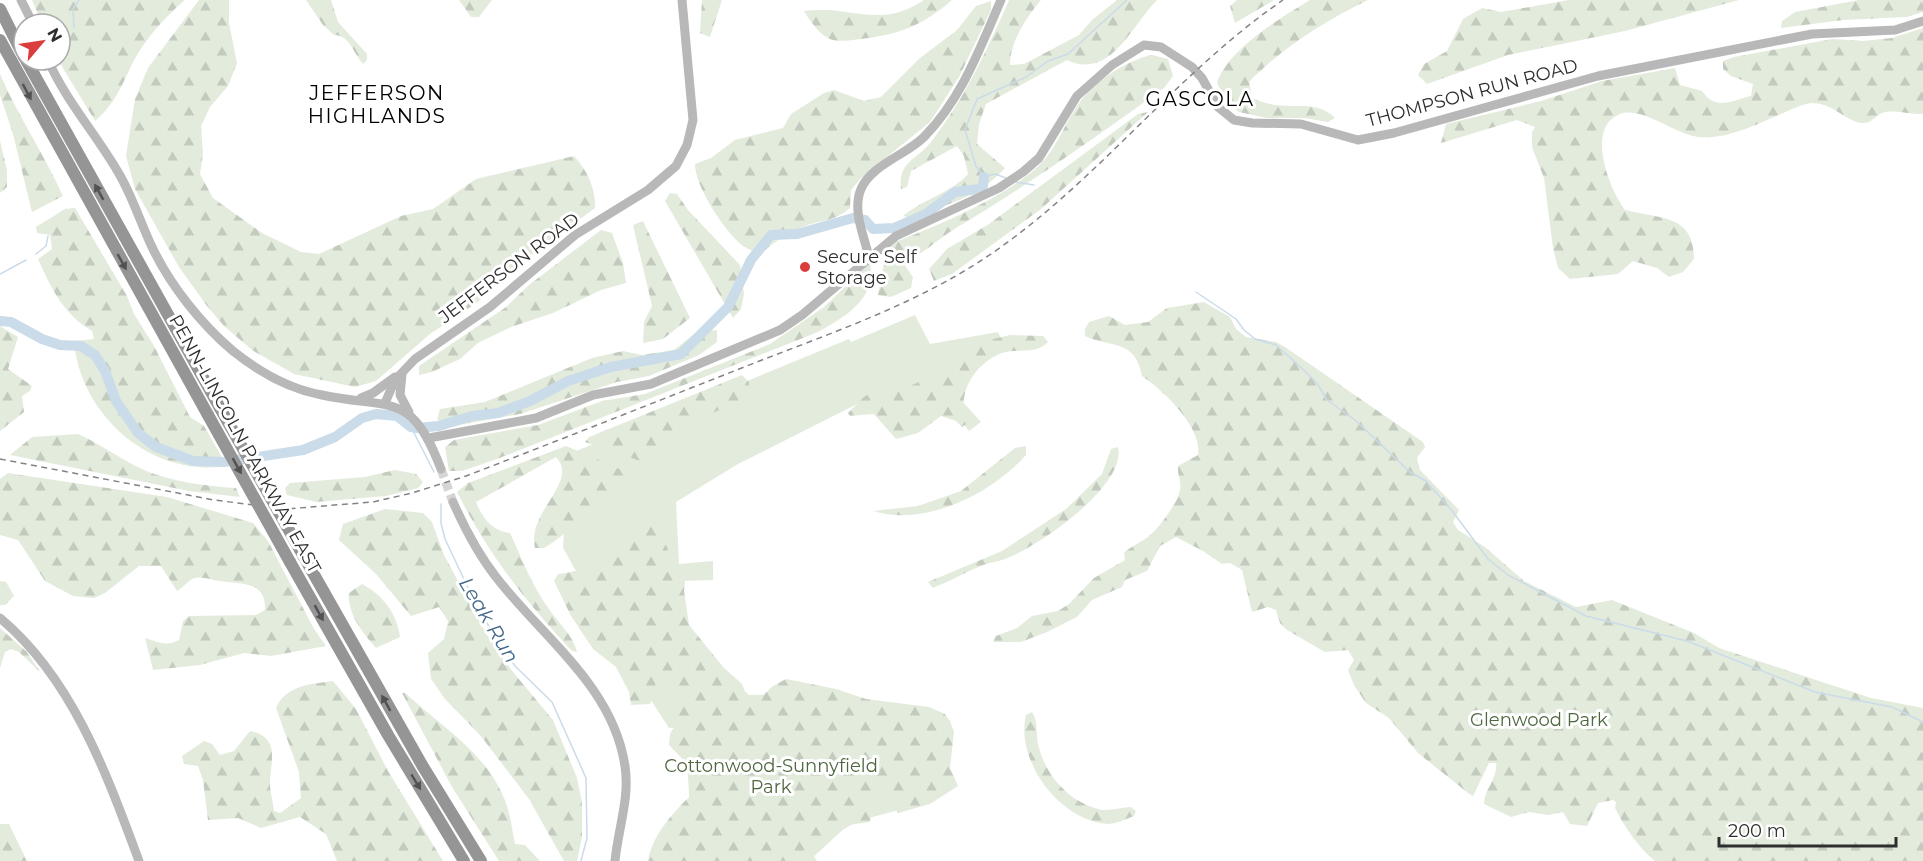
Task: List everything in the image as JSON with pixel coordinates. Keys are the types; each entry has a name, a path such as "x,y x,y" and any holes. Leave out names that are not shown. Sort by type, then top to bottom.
{"highway":[{"name":"PENN-LINCOLN PARKWAY EAST","path":"0,9 12,33"},
{"name":"PENN-LINCOLN PARKWAY EAST","path":"0,40 393,744 464,861"},
{"name":"PENN-LINCOLN PARKWAY EAST","path":"33,72 405,737 481,861"}],"street":[{"name":"JEFFERSON ROAD","path":"385,403 395,380 404,369 429,348 490,308 575,235 648,190 676,166 687,146 693,120 682,0"},
{"path":"869,257 857,209 863,184 877,170 917,144 949,106 973,64 1000,0"},
{"name":"THOMPSON RUN ROAD","path":"427,434 536,418 593,395 651,384 755,342 802,315 896,236 1005,185 1016,177 1040,158 1067,110 1083,90 1128,53 1144,45 1161,47 1192,67 1202,78 1218,107 1234,120 1301,124 1358,140 1394,133 1598,76 1812,34 1895,30 1923,21"},
{"path":"55,72 75,108 120,174 162,267 194,309 233,350 263,371 310,392 385,403 405,410 416,419"},
{"path":"357,399 373,393 404,369"},
{"path":"404,369 399,382 400,395 427,434 441,469"},
{"path":"453,502 488,566 590,684 610,715 619,739 626,778 626,798 615,861"},
{"path":"0,618 33,650 81,725 107,780 139,861"}],"green space":[{"path":"32,0 185,0 149,37 113,101 95,121 65,72 72,72 72,12 37,12"},
{"path":"199,0 229,0 229,23 237,63 228,86 210,107 201,126 203,154 200,174 213,198 262,233 301,252 319,254 401,216 433,209 476,179 574,156 590,180 595,208 524,260 478,302 430,334 376,381 355,387 294,374 252,350 224,326 207,306 179,267 135,189 126,156 135,99 148,68"},
{"path":"306,0 331,0 338,22 367,54 367,60 363,64 348,41 334,35 323,25"},
{"path":"459,0 492,0 479,17 471,17"},
{"path":"702,0 722,0 710,37 700,33"},
{"path":"924,0 952,0 931,16 910,27 875,37 847,41 833,40 824,36 804,11 893,14"},
{"path":"1009,0 1041,0 1020,31 1013,48 1010,65 1024,64 1079,35 1092,20 1117,0 1157,0 1129,36 1108,57 1096,63 1082,64 1067,60 986,104 979,124 977,144 1005,168 984,186 960,200 907,217 903,216 955,185 968,174 964,156 957,146 911,171 907,187 901,189 902,173 905,167 931,142 965,91"},
{"path":"1237,0 1274,0 1235,23 1230,6"},
{"path":"1310,0 1368,0 1320,26 1276,57 1249,82 1252,98 1275,105 1315,107 1335,118 1328,122 1305,118 1267,118 1239,112 1224,99 1217,82 1223,69 1257,35"},
{"path":"1569,0 1739,0 1625,31 1508,55 1427,84 1418,75 1424,64 1447,51 1463,19 1482,8 1501,12"},
{"path":"1859,0 1923,0 1923,12 1907,17 1843,20 1781,28 1782,21 1795,12"},
{"path":"991,1 991,10 959,77 930,122 861,178 851,190 850,208 833,218 793,231 760,255 743,246 728,231 705,196 696,174 695,164 711,158 735,140 783,128 791,114 824,93 834,90 864,101 881,97 920,58 957,30 976,6"},
{"path":"1923,28 1923,114 1886,112 1862,123 1826,106 1812,103 1796,107 1741,130 1709,137 1689,135 1638,114 1620,114 1610,121 1604,132 1603,159 1613,188 1625,210 1673,221 1688,234 1692,244 1694,259 1683,272 1669,277 1657,268 1633,261 1618,274 1570,279 1558,268 1553,248 1544,178 1532,147 1532,132 1535,127 1517,120 1441,143 1446,124 1541,101 1602,81 1675,68 1680,85 1702,91 1718,103 1730,102 1751,96 1753,84 1731,76 1723,69 1723,61 1832,39 1863,41 1892,38"},
{"path":"1152,55 1168,59 1173,76 1164,88 1036,178 903,263 913,277 911,288 891,297 878,295 886,253 895,242 967,211 1020,181 1042,163 1054,147 1074,111 1094,86 1122,67"},
{"path":"0,74 63,196 32,212 13,134 0,95"},
{"path":"1148,112 1041,209 952,274 934,281 929,269 947,249 989,224 1138,114"},
{"path":"0,141 7,170 7,187 0,193"},
{"path":"670,193 677,194 688,210 740,265 744,294 741,309 733,318 665,201"},
{"path":"75,208 127,296 134,314 154,346 190,417 204,426 227,466 199,467 172,462 147,451 124,436 105,416 90,393 79,368 74,341 94,339 92,331 82,325 59,300 38,259 52,249 50,235 37,233 36,227 65,209"},
{"path":"643,221 690,318 663,339 643,343 644,322 652,306 633,225"},
{"path":"601,230 612,233 623,263 626,283 601,290 553,313 511,327 478,343 460,359 432,372 419,375 419,366 506,307 529,285"},
{"path":"870,263 871,276 864,297 839,320 818,332 497,459 462,471 449,471 445,447 454,440 538,425 602,401 645,394 770,344 824,307"},
{"name":"Glenwood Park","path":"1204,302 1230,317 1236,329 1246,337 1276,342 1285,347 1423,442 1425,447 1417,458 1420,470 1459,510 1453,522 1458,530 1485,547 1524,581 1576,607 1612,600 1694,633 1719,648 1871,698 1923,708 1923,861 1655,861 1643,850 1628,830 1613,800 1598,803 1587,826 1570,824 1563,812 1548,815 1529,812 1511,817 1484,804 1486,793 1495,774 1496,763 1489,763 1473,796 1468,793 1418,753 1389,718 1366,703 1354,685 1348,670 1354,660 1348,650 1325,652 1287,630 1280,623 1276,610 1268,607 1252,612 1242,570 1230,563 1222,564 1176,537 1160,546 1147,571 1125,580 1122,587 1092,600 1077,617 1021,642 993,642 996,636 1017,628 1032,616 1058,611 1069,604 1094,578 1125,560 1124,553 1152,533 1175,502 1180,487 1178,466 1198,455 1198,444 1194,433 1180,411 1160,390 1142,376 1139,364 1128,350 1085,336 1085,329 1089,322 1109,316 1125,325 1148,322 1167,308"},
{"name":"Cottonwood-Sunnyfield Park","path":"915,315 930,344 998,332 1003,343 946,393 960,399 981,422 969,431 957,416 873,396 738,464 676,502 679,564 713,561 713,580 680,581 682,646 695,645 749,695 834,694 917,805 858,821 810,849 817,861 693,861 685,727 669,728 636,677 563,548 569,454 849,339 851,342"},
{"path":"0,326 18,337 8,369 32,386 30,391 22,396 24,412 0,431"},
{"path":"717,330 717,342 699,355 649,376 617,382 520,414 453,426 437,420 440,409 485,402 592,358 623,351 642,355 674,350 698,331"},
{"path":"1010,335 1043,336 1048,342 1032,350 1002,353 986,362 974,375 966,391 964,409 969,422 962,427 956,421 941,416 918,433 896,439 874,414 850,416 848,413 864,397 878,389 904,389 948,368 989,340"},
{"path":"742,375 749,382 749,397 694,421 680,430 677,442 652,465 585,442 589,437"},
{"path":"78,434 144,470 189,483 236,488 240,497 189,491 10,455 32,437"},
{"path":"566,446 622,470 630,475 631,481 544,548 535,548 534,535 538,522 562,477 562,467 556,457 476,502 488,523 503,532 510,533 537,591 569,635 577,652 572,651 508,576 457,492 468,483"},
{"path":"1026,446 1026,455 1012,469 976,494 956,504 935,511 914,514 893,515 873,511 918,506 961,491 1015,448"},
{"path":"1118,447 1117,462 1109,478 1096,495 1060,527 1007,558 983,565 933,588 928,582 1002,551 1066,509 1102,474 1111,449"},
{"path":"395,470 416,474 423,482 418,488 386,496 316,502 287,495 285,488 290,483 365,477"},
{"path":"8,473 167,497 253,523 268,541 314,629 326,646 271,656 244,653 200,665 153,670 145,638 166,643 179,640 183,621 189,616 256,615 265,610 261,593 244,584 199,577 192,579 177,591 161,566 139,566 105,593 94,598 73,596 45,581 18,540 0,535 0,479"},
{"path":"385,509 423,513 432,522 444,555 487,635 513,672 553,720 577,778 582,802 582,837 577,861 564,861 529,799 480,735 445,699 431,679 428,653 444,639 448,621 439,607 411,616 376,574 339,540 343,524"},
{"path":"654,525 667,547 671,563 686,573 684,591 689,625 724,668 742,684 749,703 758,700 773,686 786,679 836,689 866,699 929,707 945,714 950,721 954,732 950,768 958,786 930,804 898,813 882,791 874,794 870,822 848,825 809,861 648,861 661,830 698,785 695,772 669,745 670,734 678,721 673,693 664,682 656,682 650,704 631,705 629,692 616,667 593,649 571,616 554,581 558,574 582,569 604,558 642,526"},
{"path":"0,581 6,582 14,596 5,605 0,605"},
{"path":"362,584 370,588 388,606 396,621 400,637 376,648 361,630 353,616 349,601 349,593"},
{"path":"0,628 27,652 40,672 19,652 11,649 5,652 0,668"},
{"path":"333,681 356,709 388,771 443,861 337,861 326,834 300,817 261,828 238,818 208,820 203,780 198,766 184,764 182,756 204,741 212,744 220,755 234,751 250,731 260,734 271,746 270,790 274,811 280,813 301,798 299,772 276,708 280,700 293,690"},
{"path":"402,693 405,693 461,741 486,767 506,803 515,844 525,845 540,861 499,861 452,787"},
{"path":"1032,712 1043,759 1061,786 1087,805 1106,810 1131,807 1136,811 1134,816 1108,824 1090,820 1073,812 1058,800 1034,769 1027,751 1024,733 1026,715"},
{"path":"0,824 9,824 27,861 0,861"}],"waterway":[{"path":"74,28 73,9 79,0"},
{"path":"1006,178 995,174 984,177 976,166 965,130 977,99 1026,77 1048,61 1068,54 1127,0"},
{"path":"0,321 11,322 42,339 60,345 81,346 95,355 105,371 116,401 138,433 156,447 193,461 224,462 303,450 335,437 362,418 376,414 397,416 411,427 417,428 439,426 472,416 498,413 530,401 568,381 611,367 681,354 728,307 751,260 771,235 797,234 853,218 865,220 873,229 894,228 926,214 955,192 979,189 983,186 984,177"},
{"path":"1016,182 1034,185"},
{"path":"36,254 46,246 48,236"},
{"path":"0,274 26,260"},
{"path":"1196,292 1236,319 1255,339 1276,345 1295,362 1317,383 1327,400 1355,420 1410,472 1426,481 1453,512 1488,559 1508,575 1586,616 1687,641 1815,692 1892,707 1923,722"},
{"name":"Leak Run","path":"411,427 434,472"},
{"name":"Leak Run","path":"441,504 441,523 445,539 479,611 515,666 552,702 586,778 587,838 581,861"}],"tunnel":[{"path":"441,469 453,502"}],"railway":[{"path":"0,459 214,500 286,509 373,502 412,493 466,476 848,327 932,289 959,274 1025,229 1063,197 1206,61 1283,0"}],"place":[{"name":"Secure Self Storage","path":"805,267"}],"district":[{"name":"GASCOLA","path":"1200,99"},
{"name":"JEFFERSON HIGHLANDS","path":"377,104"}]}
